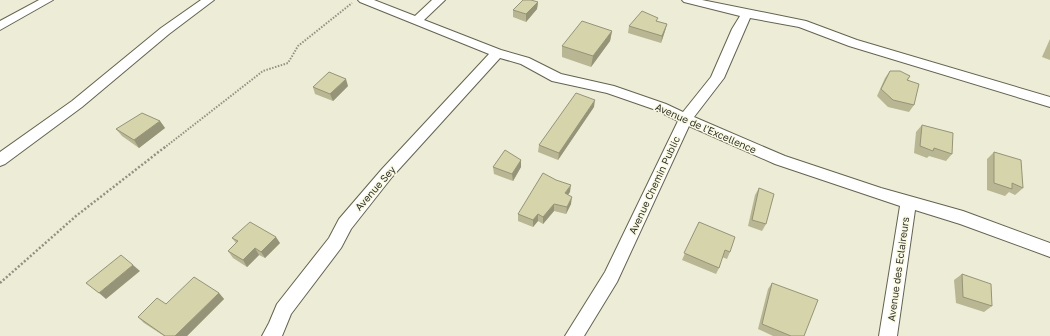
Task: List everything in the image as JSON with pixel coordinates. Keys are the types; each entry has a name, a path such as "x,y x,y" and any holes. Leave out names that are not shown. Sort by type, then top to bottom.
{"street":[{"path":"0,26 47,0"},
{"path":"0,160 77,104 165,31 208,0"},
{"name":"Avenue de l'Excellence","path":"364,0 498,53 525,61 557,78 609,89 661,107 733,141 780,160 908,202 963,218 1050,250"},
{"path":"417,20 439,0"},
{"path":"688,0 747,14 802,24 853,42 1050,102"},
{"name":"Avenue Chemin Public","path":"574,336 611,277 686,118 717,78 738,29 747,14"},
{"name":"Avenue Sey","path":"271,336 278,328 283,310 314,268 335,243 350,218 387,173 498,53"},
{"name":"Avenue des Eclaireurs","path":"888,336 908,202"}],"path":[{"path":"0,283 76,216 263,71 288,63 298,46 329,19 356,0"}],"building":[{"path":"523,0 538,2 526,14 513,10"},
{"path":"642,11 658,18 656,21 667,24 662,36 629,26"},
{"path":"582,21 612,31 593,56 562,46"},
{"path":"890,71 900,71 910,76 907,80 919,84 914,105 893,100 881,89"},
{"path":"329,72 346,79 330,94 313,87"},
{"path":"576,93 595,100 559,153 539,145"},
{"path":"142,113 160,121 134,140 116,129"},
{"path":"922,125 953,133 952,154 934,148 933,151 920,146"},
{"path":"505,150 521,160 512,174 493,167"},
{"path":"994,152 1021,160 1023,188 1012,183 1012,189 994,183"},
{"path":"543,173 556,180 571,185 565,193 572,197 567,207 554,204 543,217 538,214 533,220 518,214"},
{"path":"759,188 774,194 766,224 752,220"},
{"path":"250,222 276,237 261,252 255,248 243,260 228,251 238,241 232,238"},
{"path":"699,222 735,237 730,252 725,250 719,268 684,253"},
{"path":"121,255 133,265 99,293 86,283"},
{"path":"962,274 991,284 992,306 963,297"},
{"path":"194,277 219,293 175,336 165,336 138,317 157,298 166,304"},
{"path":"772,283 818,300 804,336 791,336 762,324"}]}
